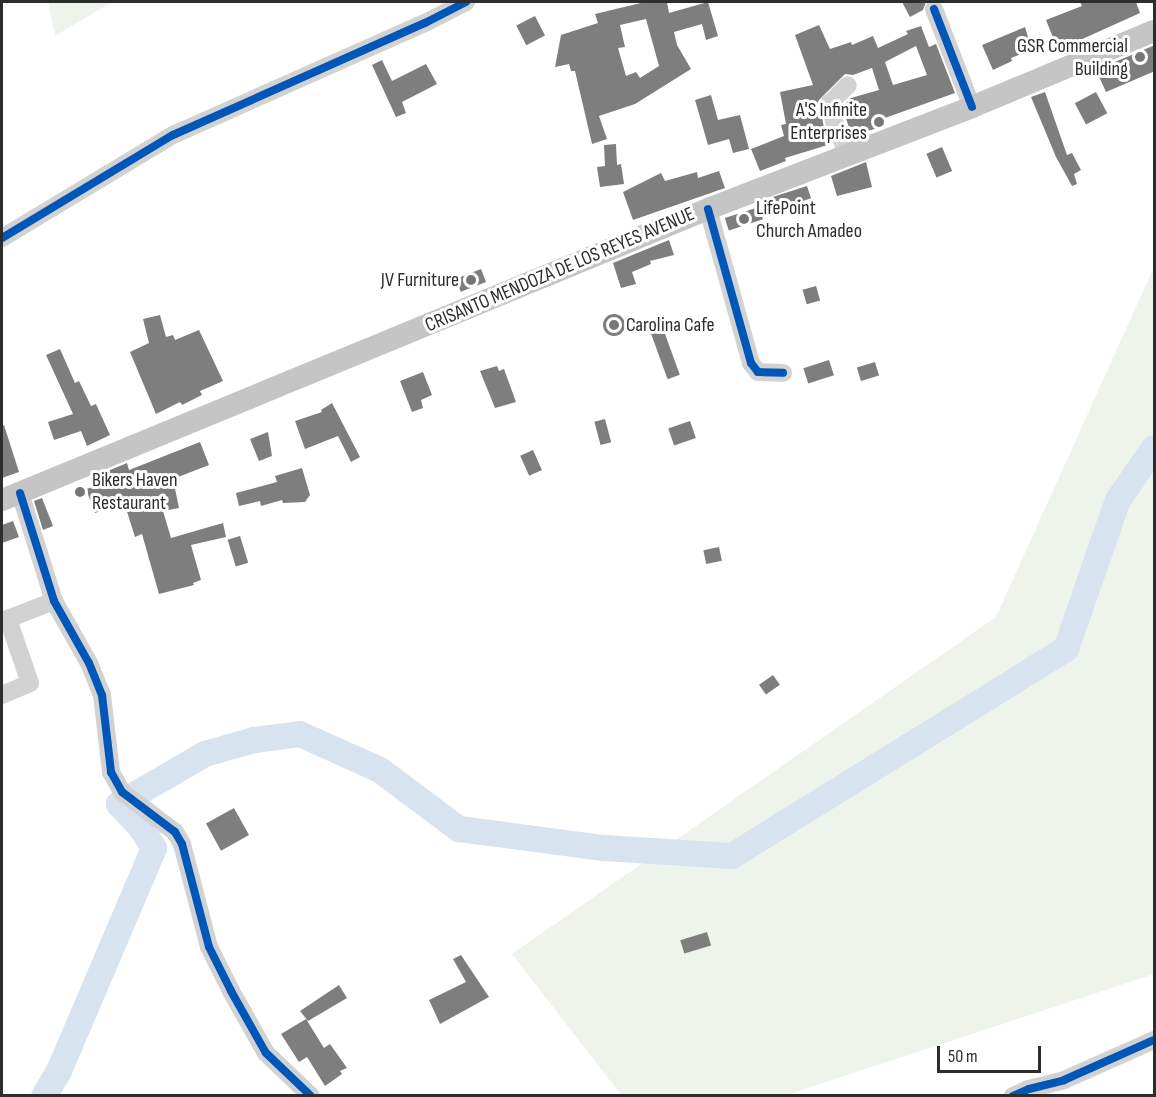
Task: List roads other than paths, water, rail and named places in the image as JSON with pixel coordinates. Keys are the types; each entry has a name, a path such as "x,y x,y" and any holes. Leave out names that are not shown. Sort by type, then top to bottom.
{"main road":[{"name":"CRISANTO MENDOZA DE LOS REYES AVENUE","path":"11,496 708,209 972,107 1155,31"}],"street":[{"path":"2,238 173,135 425,23 466,2"},
{"path":"934,9 972,107"},
{"path":"848,154 835,125 830,103 849,85"},
{"path":"708,209 751,363 758,372 783,373"},
{"path":"11,496 54,602 89,663 102,695 111,772 122,792 175,832 182,844 209,947 231,991 266,1053 311,1095"},
{"path":"2,695 30,683 5,620 54,602"},
{"path":"1013,1095 1064,1080 1155,1040"}],"waterway":[{"path":"44,1096 59,1071 154,848 139,825 119,804 205,754 254,740 300,734 380,770 459,829 604,848 732,856 1066,649 1118,500 1154,448"}],"place":[{"name":"GSR Commercial Building","path":"1140,57"},
{"name":"A'S Infinite Enterprises","path":"879,122"},
{"name":"LifePoint Church Amadeo","path":"744,219"},
{"name":"JV Furniture","path":"471,280"},
{"name":"Carolina Cafe","path":"614,325"},
{"name":"Bikers Haven Restaurant","path":"80,492"}]}
